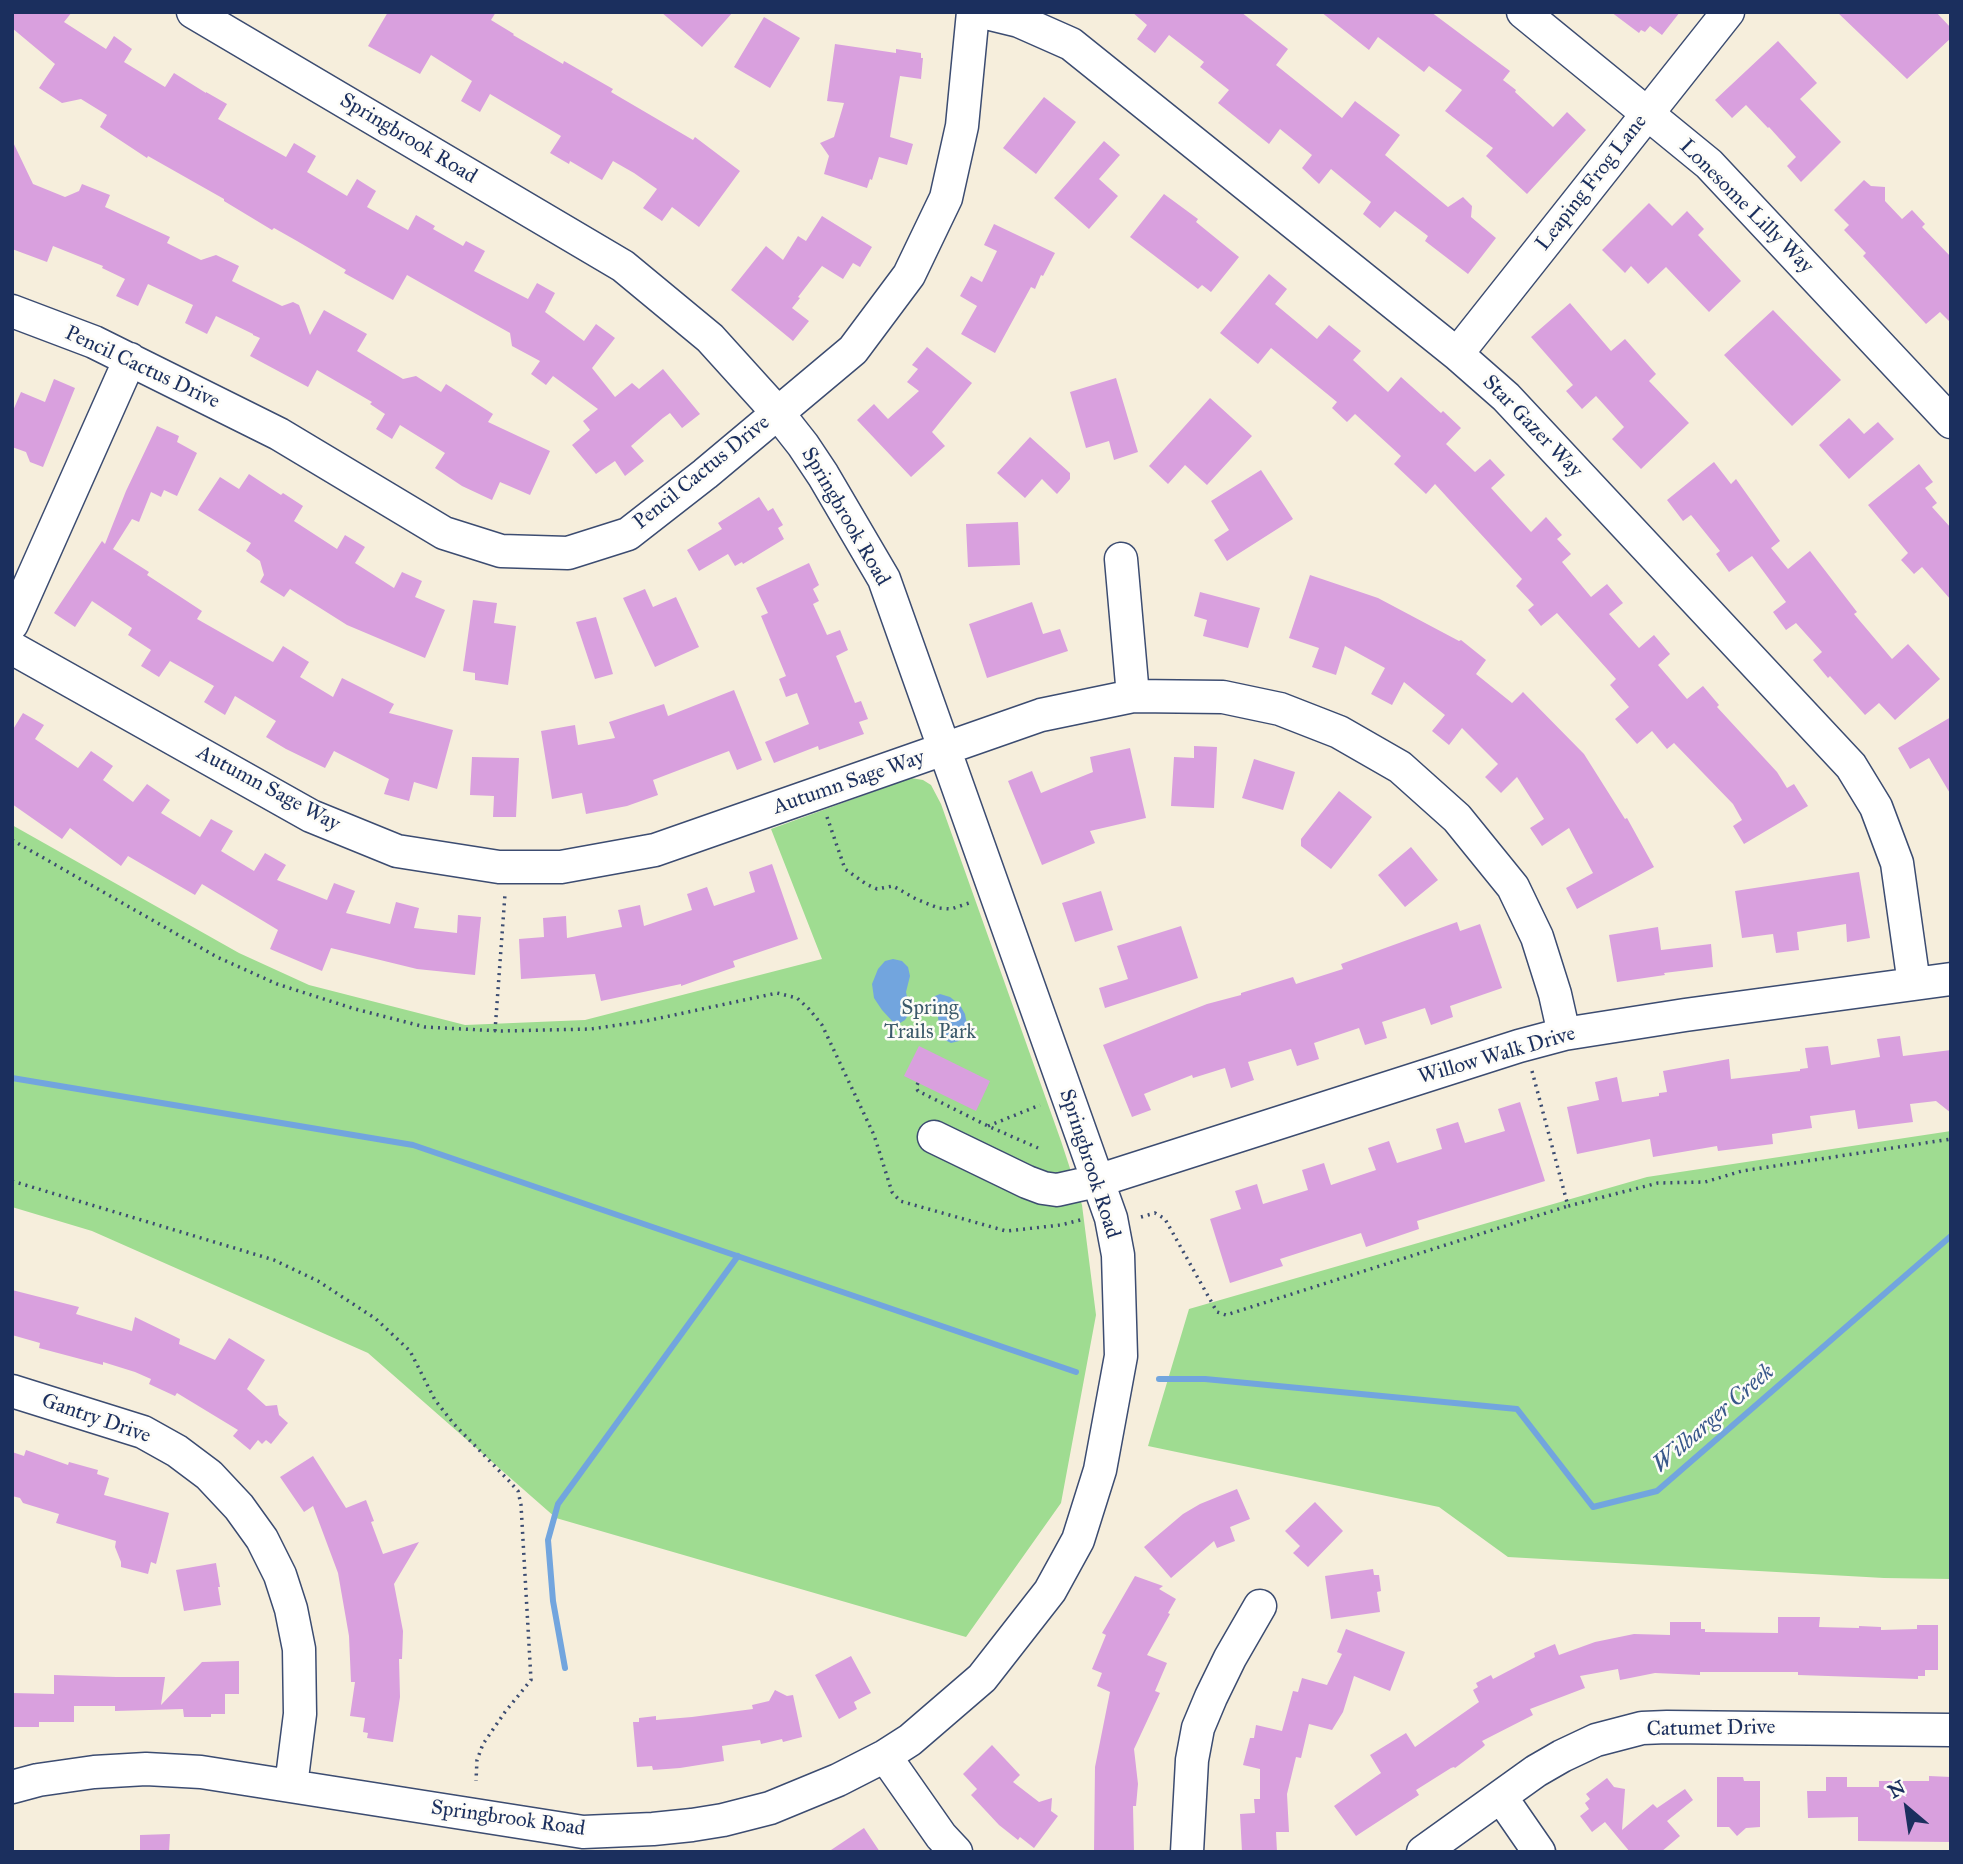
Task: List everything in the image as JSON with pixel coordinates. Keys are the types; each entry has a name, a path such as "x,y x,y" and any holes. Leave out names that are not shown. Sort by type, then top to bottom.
{"street":[{"name":"Springbrook Road","path":"12,1787 38,1780 94,1772 146,1769 201,1772 475,1816 653,1840 770,1808 838,1780 885,1756 925,1728 982,1678 1049,1591 1078,1540 1101,1470 1121,1356 1118,1255 1111,1218 884,579 823,475 777,412 710,338 622,266 193,12"},
{"name":"Pencil Cactus Drive","path":"12,311 94,342 279,434 444,533 501,551 568,553 628,534 705,474 853,350 909,275 946,198 962,126 973,12"},
{"name":"Star Gazer Way","path":"982,12 1019,21 1071,44 1457,354 1506,397 1852,766 1876,807 1897,863 1914,984"},
{"name":"Lonesome Lilly Way","path":"1523,12 1709,164 1951,422"},
{"name":"Leaping Frog Lane","path":"1457,354 1728,12"},
{"path":"12,624 130,359"},
{"path":"1121,559 1133,695"},
{"name":"Autumn Sage Way","path":"12,648 311,816 397,851 499,867 561,867 654,850 1041,715 1133,695 1223,697 1280,709 1339,732 1400,767 1457,818 1513,887 1536,937 1555,994 1564,1034"},
{"name":"Willow Walk Drive","path":"934,1138 1027,1182 1057,1190 1097,1181 1564,1034 1951,979"},
{"name":"Gantry Drive","path":"12,1391 143,1432 177,1451 209,1475 239,1507 262,1539 280,1575 291,1609 299,1649 300,1714 291,1786"},
{"path":"1187,1852 1192,1760 1198,1728 1230,1658 1260,1605"},
{"name":"Catumet Drive","path":"1423,1852 1536,1770 1597,1740 1642,1728 1951,1730"},
{"path":"885,1756 941,1836 956,1852"},
{"path":"1501,1797 1539,1852"}],"path":[{"path":"826,814 845,869 866,884 877,889 893,886 938,908 951,909 969,903"},
{"path":"12,840 217,957 277,984 355,1009 425,1027 495,1031 591,1029 646,1021 777,993 797,998 822,1026 874,1135 892,1192 900,1201 1006,1231 1061,1225 1086,1219"},
{"path":"495,1031 505,888"},
{"path":"1531,1067 1568,1206"},
{"path":"918,1083 918,1091 1038,1148"},
{"path":"988,1126 1040,1105"},
{"path":"1141,1217 1155,1213 1165,1219 1217,1312 1226,1315 1568,1206 1658,1183 1705,1182 1742,1171 1951,1139"},
{"path":"12,1181 274,1260 318,1282 376,1319 410,1351 435,1400 454,1424 518,1491 521,1505 531,1681 483,1744 477,1760 476,1781"}],"green space":[{"name":"Spring Trails Park","path":"911,778 931,785 941,804 1061,1141 1082,1205 1096,1315 1061,1503 966,1637 556,1518 368,1353 92,1231 12,1207 12,825 239,953 309,985 465,1025 585,1020 822,959 771,829"},
{"path":"1951,1131 1951,1579 1884,1578 1508,1557 1439,1507 1148,1446 1189,1309 1647,1177"}],"water":[{"path":"885,961 902,961 908,967 910,976 906,992 910,1012 900,1023 893,1022 882,1010 874,998 872,984 878,969"},
{"path":"940,994 950,997 960,1005 965,1014 967,1025 959,1041 951,1043 940,1035 938,1017 931,1007 931,1001"}],"building":[{"path":"12,12 72,12 64,22 106,49 114,36 132,49 124,62 165,87 174,73 227,104 218,119 286,157 294,143 316,156 307,172 347,196 357,179 376,191 367,207 408,230 416,215 435,226 433,229 463,246 466,241 485,251 474,271 528,299 537,283 555,293 545,312 584,341 596,324 615,338 592,368 615,397 632,383 639,389 663,369 700,414 682,428 670,413 663,418 631,446 644,461 625,476 615,461 596,474 572,445 590,430 583,421 598,409 553,376 546,385 531,374 540,361 512,346 510,333 407,275 393,300 344,273 346,270 297,241 274,228 272,230 224,199 148,156 147,158 100,127 107,115 81,99 62,103 39,88 55,64 12,28"},
{"path":"388,12 496,12 491,20 513,35 613,89 611,92 693,140 695,137 740,171 699,227 672,207 662,221 643,208 657,189 634,173 613,161 602,180 570,161 569,164 550,153 561,136 490,94 480,112 461,101 472,81 431,55 420,74 368,46"},
{"path":"661,12 733,12 702,47"},
{"path":"1132,12 1241,12 1288,49 1276,65 1342,118 1355,101 1400,135 1385,155 1448,207 1463,197 1472,206 1471,217 1496,238 1468,274 1425,241 1428,236 1395,211 1380,228 1363,214 1371,202 1331,169 1319,184 1302,168 1312,155 1280,129 1269,144 1218,103 1229,90 1200,67 1204,62 1169,35 1155,53 1137,39 1147,25"},
{"path":"1321,12 1431,12 1510,71 1503,80 1553,127 1567,112 1586,130 1527,194 1486,156 1493,148 1445,111 1462,90 1429,66 1424,72 1378,37 1369,50"},
{"path":"1611,12 1680,12 1662,35 1650,26 1645,32 1641,30 1639,33"},
{"path":"1837,12 1936,12 1951,28 1951,38 1907,79"},
{"path":"764,17 800,38 770,88 734,67"},
{"path":"1778,41 1817,83 1800,99 1841,142 1801,182 1787,166 1796,157 1746,105 1732,118 1715,100"},
{"path":"835,44 896,53 896,49 921,53 923,58 921,79 900,76 890,137 913,144 907,165 879,157 867,188 824,174 829,156 820,143 834,137 844,103 827,101"},
{"path":"1044,97 1076,122 1036,174 1003,148"},
{"path":"12,140 33,184 65,197 79,191 82,184 110,195 105,207 170,237 167,243 201,260 216,255 239,266 232,281 282,306 293,302 299,305 310,335 324,310 367,334 357,351 403,379 416,376 441,392 446,384 493,414 488,422 550,451 530,495 500,482 492,500 462,486 435,468 445,453 400,425 392,439 376,429 385,414 370,404 372,402 317,370 308,387 250,356 260,338 216,316 207,334 185,323 193,305 148,284 138,306 116,296 125,279 102,268 103,266 53,246 47,262 12,249"},
{"path":"1104,141 1120,155 1099,179 1118,196 1089,229 1054,198"},
{"path":"1864,180 1871,186 1885,187 1885,201 1902,219 1912,210 1925,224 1922,227 1951,257 1951,323 1940,312 1926,324 1863,256 1866,253 1844,230 1849,225 1834,210"},
{"path":"1164,194 1198,219 1196,222 1239,257 1211,292 1202,285 1198,289 1130,237"},
{"path":"1649,203 1672,226 1687,211 1704,229 1698,235 1741,281 1709,312 1666,267 1648,284 1631,266 1625,273 1602,250"},
{"path":"822,216 872,247 860,267 853,263 843,279 822,266 792,308 809,321 793,341 731,290 766,246 783,260 798,236 806,241"},
{"path":"994,224 1055,253 1035,289 1031,287 995,353 961,334 977,306 960,296 971,276 982,282 997,251 984,245"},
{"path":"1269,274 1287,289 1275,304 1317,339 1329,325 1361,351 1353,360 1388,392 1401,377 1461,428 1446,444 1475,472 1490,459 1505,475 1491,488 1531,532 1546,517 1562,535 1557,539 1571,554 1562,562 1591,597 1607,584 1623,603 1609,614 1639,648 1654,635 1670,654 1658,665 1687,699 1703,686 1719,705 1717,707 1777,772 1787,788 1794,784 1808,806 1744,844 1733,826 1742,820 1733,804 1674,743 1667,749 1652,731 1637,744 1615,719 1629,707 1610,685 1616,679 1557,613 1541,626 1528,610 1534,605 1516,586 1522,579 1435,484 1426,494 1394,464 1401,456 1355,414 1347,422 1332,408 1337,402 1271,348 1258,364 1220,333"},
{"path":"1570,303 1611,351 1625,339 1656,374 1649,381 1689,423 1641,469 1612,439 1624,427 1596,396 1582,409 1566,391 1573,385 1531,337"},
{"path":"1773,310 1841,380 1792,426 1724,355"},
{"path":"927,347 972,383 932,432 945,446 911,477 857,420 874,404 888,419 919,391 907,382 918,369 912,365"},
{"path":"1116,378 1138,452 1114,460 1109,441 1086,448 1070,392"},
{"path":"54,379 75,388 43,467 30,462 26,452 12,447 12,413 21,392 45,402"},
{"path":"1210,398 1252,436 1207,485 1185,465 1168,484 1149,466"},
{"path":"1849,418 1864,434 1878,422 1894,439 1849,479 1819,445"},
{"path":"157,426 179,436 177,442 197,453 177,496 164,490 161,497 151,492 139,522 132,519 113,549 202,611 197,619 273,662 283,646 309,662 300,677 333,697 342,678 394,704 389,713 453,730 437,789 414,782 409,801 384,794 389,779 334,751 325,768 266,737 276,721 235,696 225,715 204,702 214,686 170,661 159,677 141,666 151,650 128,635 132,628 92,601 75,627 54,613 102,541 105,544 126,491"},
{"path":"1030,437 1070,473 1070,479 1057,494 1042,479 1025,498 997,473"},
{"path":"1714,462 1731,484 1736,479 1780,541 1771,548 1788,569 1810,551 1857,612 1854,614 1892,659 1908,644 1940,679 1895,720 1879,703 1865,715 1813,660 1822,652 1796,623 1786,630 1773,612 1786,602 1752,556 1729,572 1716,554 1720,551 1691,515 1683,521 1667,500"},
{"path":"1919,464 1933,482 1925,488 1937,503 1932,507 1951,528 1951,600 1922,567 1914,574 1901,560 1908,553 1868,505"},
{"path":"1261,470 1293,519 1227,561 1214,540 1229,530 1211,501"},
{"path":"249,474 303,506 294,521 337,549 345,535 365,547 355,563 394,588 402,572 422,581 415,597 445,610 425,658 347,625 290,589 284,597 260,582 264,575 260,561 246,551 251,543 198,510 220,477 239,489"},
{"path":"759,497 768,511 773,508 783,525 778,528 784,539 743,564 742,562 735,566 728,554 699,571 687,550 722,529 718,523"},
{"path":"1018,522 1020,565 968,567 966,524"},
{"path":"809,563 819,585 813,589 819,601 813,604 827,635 840,630 848,650 836,656 855,703 861,701 868,719 859,722 864,734 819,750 818,746 774,763 765,742 809,724 797,693 786,697 779,679 786,676 761,616 768,613 756,588"},
{"path":"1310,575 1378,598 1461,640 1486,660 1476,674 1512,703 1523,692 1584,754 1625,819 1627,818 1654,867 1577,909 1566,888 1593,873 1569,828 1542,846 1530,828 1544,819 1517,777 1501,793 1485,777 1498,764 1462,728 1449,745 1432,731 1445,715 1404,682 1392,705 1371,694 1385,668 1345,646 1336,675 1312,667 1319,648 1289,638"},
{"path":"645,589 653,607 676,597 699,647 655,667 623,598"},
{"path":"1200,592 1260,608 1248,648 1203,636 1207,620 1194,616"},
{"path":"473,600 497,603 494,623 516,626 508,685 475,680 475,673 463,671"},
{"path":"1032,602 1043,634 1060,629 1068,651 987,678 969,624"},
{"path":"596,617 613,674 595,679 576,622"},
{"path":"734,690 762,760 737,770 729,751 653,780 658,795 627,806 586,814 582,793 552,799 541,731 575,725 578,745 615,738 609,722 664,704 668,716"},
{"path":"23,713 44,725 35,739 78,768 91,751 113,766 103,780 133,802 147,784 170,800 161,813 200,837 211,819 233,831 221,851 254,871 265,853 286,865 277,880 327,900 334,883 355,891 346,913 390,924 396,902 419,908 414,928 457,933 458,915 481,917 475,975 417,969 331,948 322,971 270,949 278,930 202,884 195,895 128,856 121,866 70,828 62,839 12,804 12,731"},
{"path":"1951,717 1951,795 1929,758 1910,769 1898,748"},
{"path":"1194,746 1217,747 1214,808 1171,806 1174,757 1194,758"},
{"path":"1130,748 1146,818 1090,831 1095,843 1042,865 1008,781 1032,771 1041,793 1093,772 1090,757"},
{"path":"472,757 519,758 516,817 493,817 494,796 470,795"},
{"path":"1254,759 1295,772 1283,810 1242,798"},
{"path":"1339,791 1372,817 1331,869 1301,846 1301,839"},
{"path":"1411,847 1438,880 1405,907 1378,875"},
{"path":"772,864 798,939 733,961 735,967 681,986 601,1001 595,974 521,979 519,939 544,937 543,918 566,916 567,938 622,927 618,910 640,905 644,926 692,910 687,894 707,887 714,906 755,892 749,872"},
{"path":"1859,872 1870,938 1847,942 1846,924 1797,932 1799,950 1776,953 1773,934 1742,938 1735,891"},
{"path":"1101,891 1113,930 1075,942 1062,903"},
{"path":"1457,922 1460,931 1480,924 1502,988 1450,1006 1453,1017 1431,1025 1425,1008 1382,1022 1387,1038 1365,1045 1359,1028 1314,1043 1319,1059 1297,1066 1291,1049 1248,1062 1254,1080 1231,1088 1225,1068 1193,1078 1192,1075 1144,1094 1151,1110 1132,1117 1103,1045 1241,993 1293,977 1296,984 1343,969 1341,964"},
{"path":"1181,926 1198,978 1105,1008 1099,988 1128,979 1117,946"},
{"path":"1658,927 1661,950 1711,944 1713,967 1617,982 1609,935"},
{"path":"1900,1036 1903,1056 1951,1050 1951,1113 1936,1101 1910,1104 1913,1122 1858,1129 1855,1110 1810,1116 1812,1128 1772,1134 1773,1144 1718,1151 1717,1146 1653,1157 1650,1139 1577,1154 1567,1107 1599,1100 1595,1082 1617,1077 1622,1102 1659,1096 1659,1093 1667,1092 1663,1071 1729,1059 1731,1079 1800,1071 1808,1068 1805,1048 1828,1046 1831,1065 1880,1057 1877,1039"},
{"path":"919,1046 990,1081 976,1111 904,1076"},
{"path":"1520,1102 1545,1181 1417,1221 1419,1229 1366,1247 1361,1233 1280,1259 1283,1266 1230,1283 1210,1219 1241,1209 1235,1191 1257,1184 1263,1204 1308,1190 1302,1170 1324,1163 1331,1185 1376,1170 1368,1148 1389,1141 1397,1163 1442,1149 1436,1129 1458,1122 1465,1143 1505,1131 1498,1109"},
{"path":"12,1290 79,1307 76,1314 132,1331 135,1317 180,1339 179,1344 215,1360 229,1338 265,1360 247,1389 266,1406 277,1405 279,1415 288,1423 271,1444 266,1440 262,1444 258,1440 250,1450 233,1436 238,1430 177,1393 175,1396 149,1384 151,1379 103,1362 103,1365 39,1348 40,1343 12,1335"},
{"path":"26,1450 68,1465 69,1462 98,1470 97,1474 109,1478 104,1495 169,1513 156,1564 151,1562 148,1574 121,1567 115,1547 116,1541 56,1523 59,1514 23,1503 20,1498 12,1496 12,1452 24,1456"},
{"path":"313,1456 346,1508 366,1500 383,1554 419,1542 394,1584 403,1631 402,1659 399,1659 400,1697 393,1742 367,1738 368,1733 363,1732 365,1718 350,1716 355,1682 351,1682 349,1636 338,1573 313,1506 304,1512 280,1477"},
{"path":"1237,1489 1250,1519 1230,1527 1235,1541 1217,1548 1214,1541 1171,1578 1144,1547 1183,1514"},
{"path":"1315,1502 1343,1531 1308,1567 1293,1553 1300,1546 1285,1531"},
{"path":"216,1563 221,1605 184,1611 176,1570"},
{"path":"1373,1569 1374,1575 1379,1575 1381,1591 1377,1592 1380,1612 1331,1619 1325,1576"},
{"path":"1135,1576 1163,1586 1159,1589 1176,1599 1147,1655 1167,1663 1155,1691 1160,1693 1134,1749 1138,1784 1136,1806 1133,1806 1134,1852 1094,1852 1095,1767 1110,1692 1097,1686 1102,1673 1092,1669 1106,1635 1102,1633"},
{"path":"1778,1617 1820,1617 1819,1627 1881,1627 1881,1630 1917,1629 1917,1625 1938,1625 1938,1670 1925,1670 1925,1676 1918,1676 1918,1679 1798,1675 1798,1672 1700,1672 1700,1675 1655,1673 1620,1680 1618,1669 1580,1676 1585,1688 1530,1709 1533,1715 1482,1741 1485,1745 1483,1747 1455,1768 1416,1790 1419,1795 1356,1836 1334,1806 1381,1773 1370,1755 1406,1733 1415,1747 1479,1702 1473,1690 1478,1687 1476,1683 1491,1675 1493,1679 1535,1657 1534,1653 1555,1644 1559,1655 1595,1642 1634,1634 1670,1635 1670,1622 1701,1622 1701,1629 1705,1629 1705,1632 1778,1633"},
{"path":"1346,1629 1405,1652 1390,1691 1354,1676 1343,1712 1332,1730 1309,1724 1301,1758 1296,1757 1287,1794 1289,1832 1276,1832 1277,1852 1242,1852 1240,1814 1255,1813 1254,1799 1260,1799 1260,1769 1243,1765 1250,1738 1254,1738 1256,1725 1282,1731 1293,1691 1298,1692 1302,1678 1327,1685 1342,1654 1337,1652"},
{"path":"851,1656 871,1693 854,1702 857,1709 839,1719 815,1675"},
{"path":"239,1661 239,1694 225,1694 225,1714 184,1717 183,1709 115,1711 115,1706 74,1706 74,1722 39,1722 39,1727 12,1727 12,1693 54,1694 54,1675 165,1677 161,1705 202,1662"},
{"path":"775,1690 787,1696 793,1695 802,1737 783,1742 782,1739 761,1744 760,1740 722,1746 724,1761 653,1770 652,1766 637,1767 633,1722 639,1722 639,1718 656,1716 656,1720 753,1709 752,1705 769,1701"},
{"path":"992,1745 1020,1775 1013,1782 1039,1802 1052,1798 1051,1811 1058,1816 1034,1848 1020,1837 1018,1840 999,1825 971,1795 977,1789 963,1774"},
{"path":"1929,1776 1951,1777 1951,1842 1858,1841 1858,1817 1808,1818 1807,1791 1826,1791 1826,1777 1847,1777 1847,1787 1879,1787 1879,1781 1929,1781"},
{"path":"1717,1777 1743,1777 1744,1781 1760,1781 1760,1827 1746,1828 1737,1836 1729,1827 1717,1827"},
{"path":"1607,1778 1614,1787 1625,1789 1622,1830 1653,1804 1657,1808 1685,1789 1693,1800 1667,1821 1680,1836 1661,1852 1630,1852 1605,1822 1592,1832 1580,1816 1589,1809 1585,1803 1590,1799 1586,1794"},
{"path":"864,1828 880,1852 828,1852"},
{"path":"170,1834 169,1852 140,1852 140,1835"}],"waterway":[{"path":"12,1078 413,1145 1076,1372"},
{"name":"Wilbarger Creek","path":"1159,1379 1205,1379 1517,1409 1593,1507 1657,1491 1951,1236"},
{"path":"565,1668 553,1601 548,1540 558,1504 738,1256"}]}
